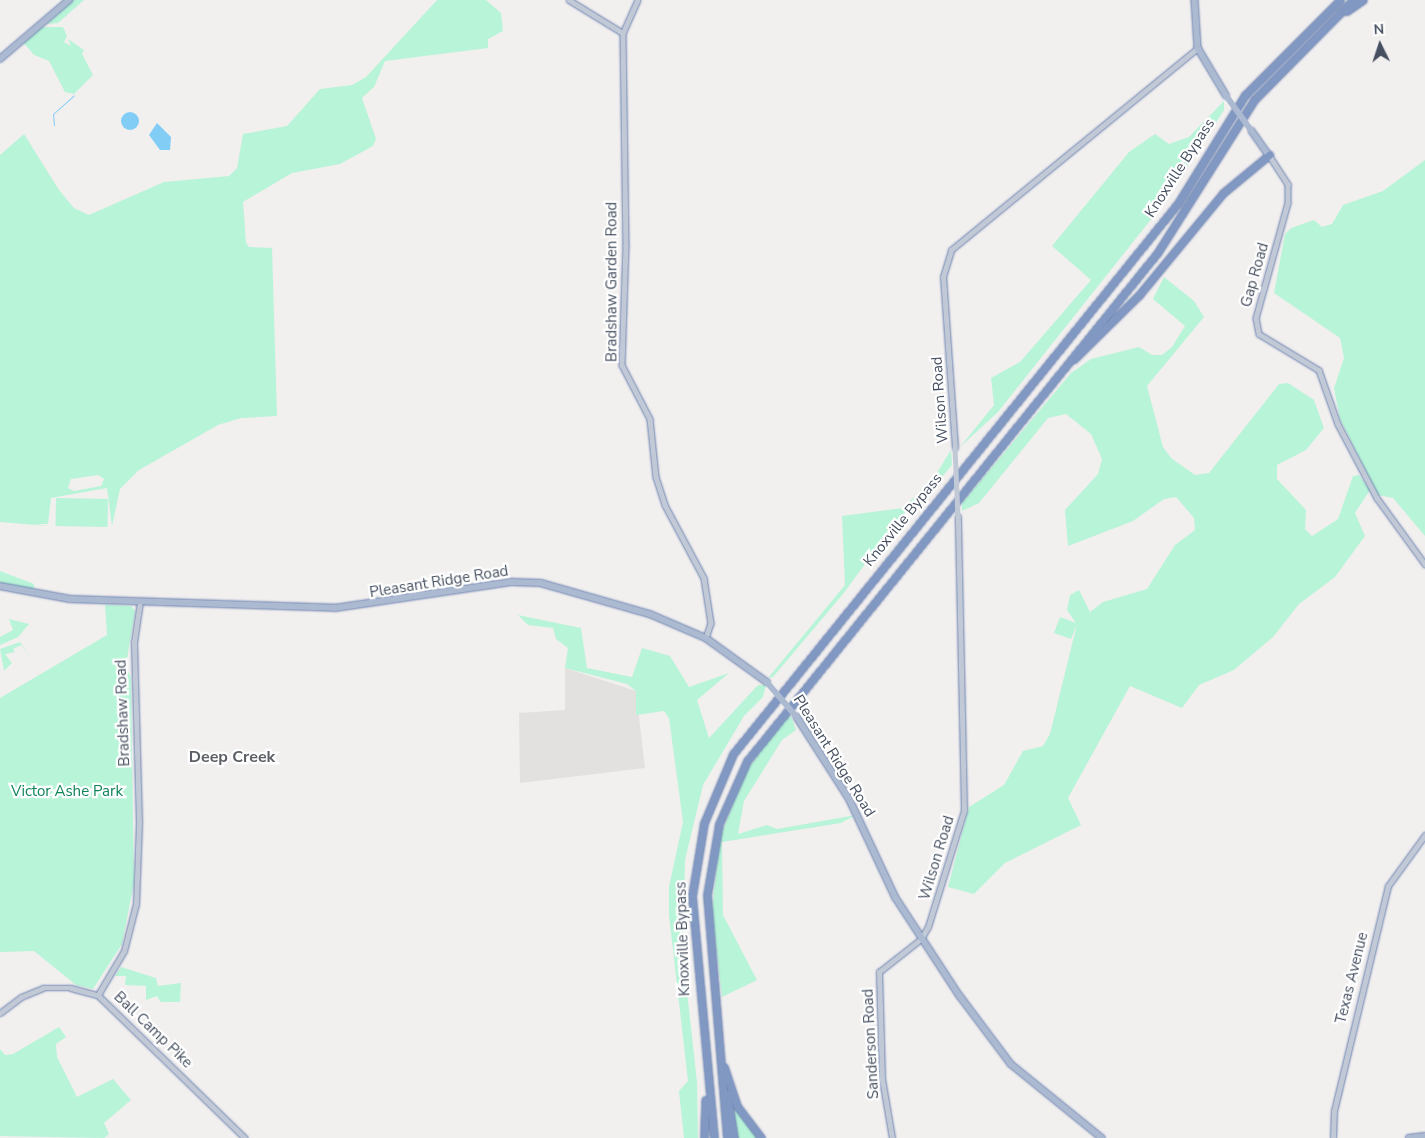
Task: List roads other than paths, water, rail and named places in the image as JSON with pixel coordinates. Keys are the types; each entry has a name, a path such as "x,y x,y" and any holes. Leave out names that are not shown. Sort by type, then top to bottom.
{"highway":[{"name":"Knoxville Bypass","path":"714,1138 704,1067 692,896 704,823 733,754 1178,203 1245,96 1340,0"},
{"name":"Knoxville Bypass","path":"727,1138 707,895 715,842 731,790 768,731 1158,252 1254,100 1352,0"},
{"path":"1325,28 1363,0"},
{"path":"1064,366 1139,295 1223,193 1270,155"},
{"path":"717,1034 725,1072 734,1138"},
{"path":"704,1067 704,1138"},
{"path":"725,1072 737,1106 762,1138"}],"main road":[{"path":"0,59 69,0"},
{"path":"1195,0 1198,48"},
{"name":"Gap Road","path":"1198,48 1226,95 1270,155"},
{"name":"Pleasant Ridge Road","path":"0,586 70,599 350,607 527,582 628,605 706,638 767,682 797,718 850,800 921,939 1011,1064 1102,1138"},
{"path":"1409,1138 1425,1136"}],"street":[{"path":"569,0 623,33"},
{"name":"Bradshaw Garden Road","path":"638,0 623,33 626,264 622,365 650,419 656,477 665,505 704,578 711,623 706,638"},
{"name":"Wilson Road","path":"921,939 964,811 958,517 943,276 951,250 1198,48"},
{"name":"Gap Road","path":"1270,155 1288,184 1288,203 1256,327 1260,334 1319,370 1338,424 1377,498 1425,564"},
{"name":"Bradshaw Road","path":"98,995 124,951 136,904 139,823 134,642 140,602"},
{"name":"Texas Avenue","path":"1333,1138 1335,1106 1388,886 1425,835"},
{"name":"Sanderson Road","path":"892,1138 882,1079 879,972 921,939"},
{"name":"Ball Camp Pike","path":"0,1013 21,997 43,988 71,988 98,995 245,1138"}],"water":[{"path":"130,112 136,115 139,121 136,127 130,130 124,127 121,121 124,115"},
{"path":"157,123 171,137 170,150 160,150 149,135"}],"waterway":[{"path":"54,125 53,114 74,95"}],"district":[{"name":"Deep Creek","path":"232,757"}],"park label":[{"name":"Victor Ashe Park","path":"67,792"}]}
